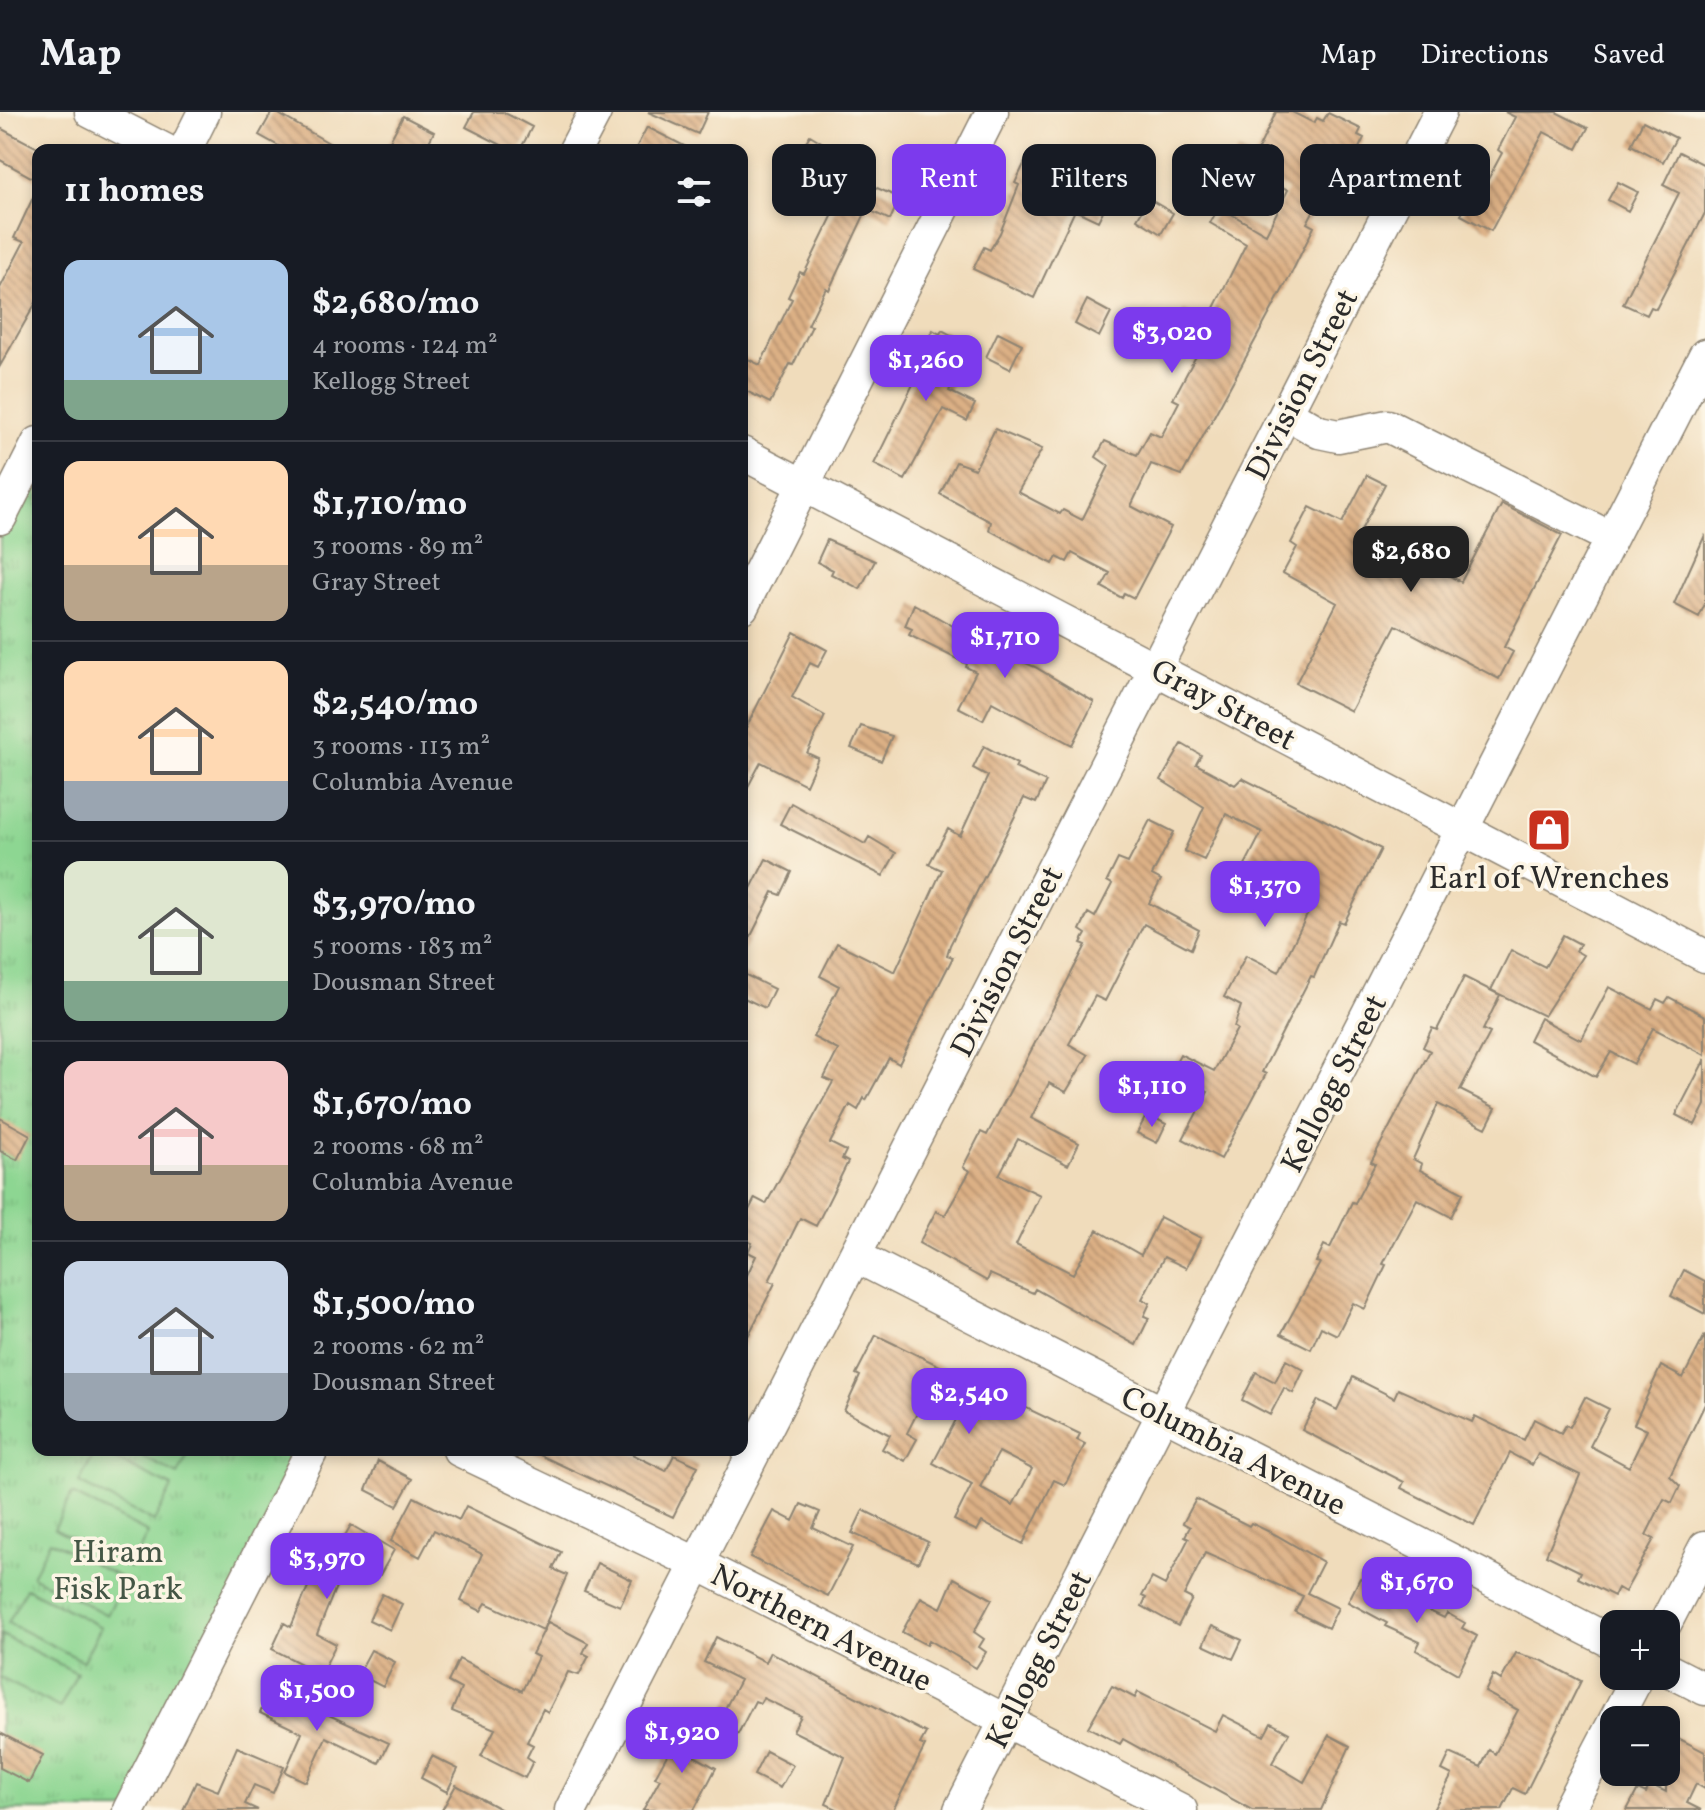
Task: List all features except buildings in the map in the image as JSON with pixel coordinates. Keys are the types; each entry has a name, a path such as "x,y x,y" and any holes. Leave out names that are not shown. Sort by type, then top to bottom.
{"street":[{"path":"91,112 153,144"},
{"path":"188,144 204,112"},
{"path":"578,144 595,112"},
{"path":"748,595 992,112"},
{"name":"Division Street","path":"571,1810 1440,112"},
{"name":"Kellogg Street","path":"960,1810 1705,355"},
{"path":"1286,413 1319,432 1338,436 1388,426 1611,538"},
{"path":"0,518 32,455"},
{"name":"Gray Street","path":"748,456 1705,956"},
{"name":"Columbia Avenue","path":"855,1256 1600,1636"},
{"path":"129,1810 309,1456"},
{"name":"Northern Avenue","path":"472,1456 698,1564 1181,1810"},
{"path":"1672,1610 1705,1547"},
{"path":"1680,1676 1705,1689"},
{"path":"1568,1810 1600,1749"}],"green space":[{"name":"Hiram Fisk Park","path":"32,455 32,1456 309,1456 129,1810 0,1810 0,518"},
{"path":"93,1456 108,1456 172,1487 154,1522 79,1483"},
{"path":"141,1456 187,1456 178,1475"},
{"path":"72,1494 148,1533 130,1568 54,1529"},
{"path":"50,1541 125,1580 107,1615 32,1576"},
{"path":"26,1588 101,1627 83,1661 8,1623"},
{"path":"2,1635 77,1673 60,1708 0,1678"}],"place":[{"name":"Earl of Wrenches","path":"1549,830"}]}
